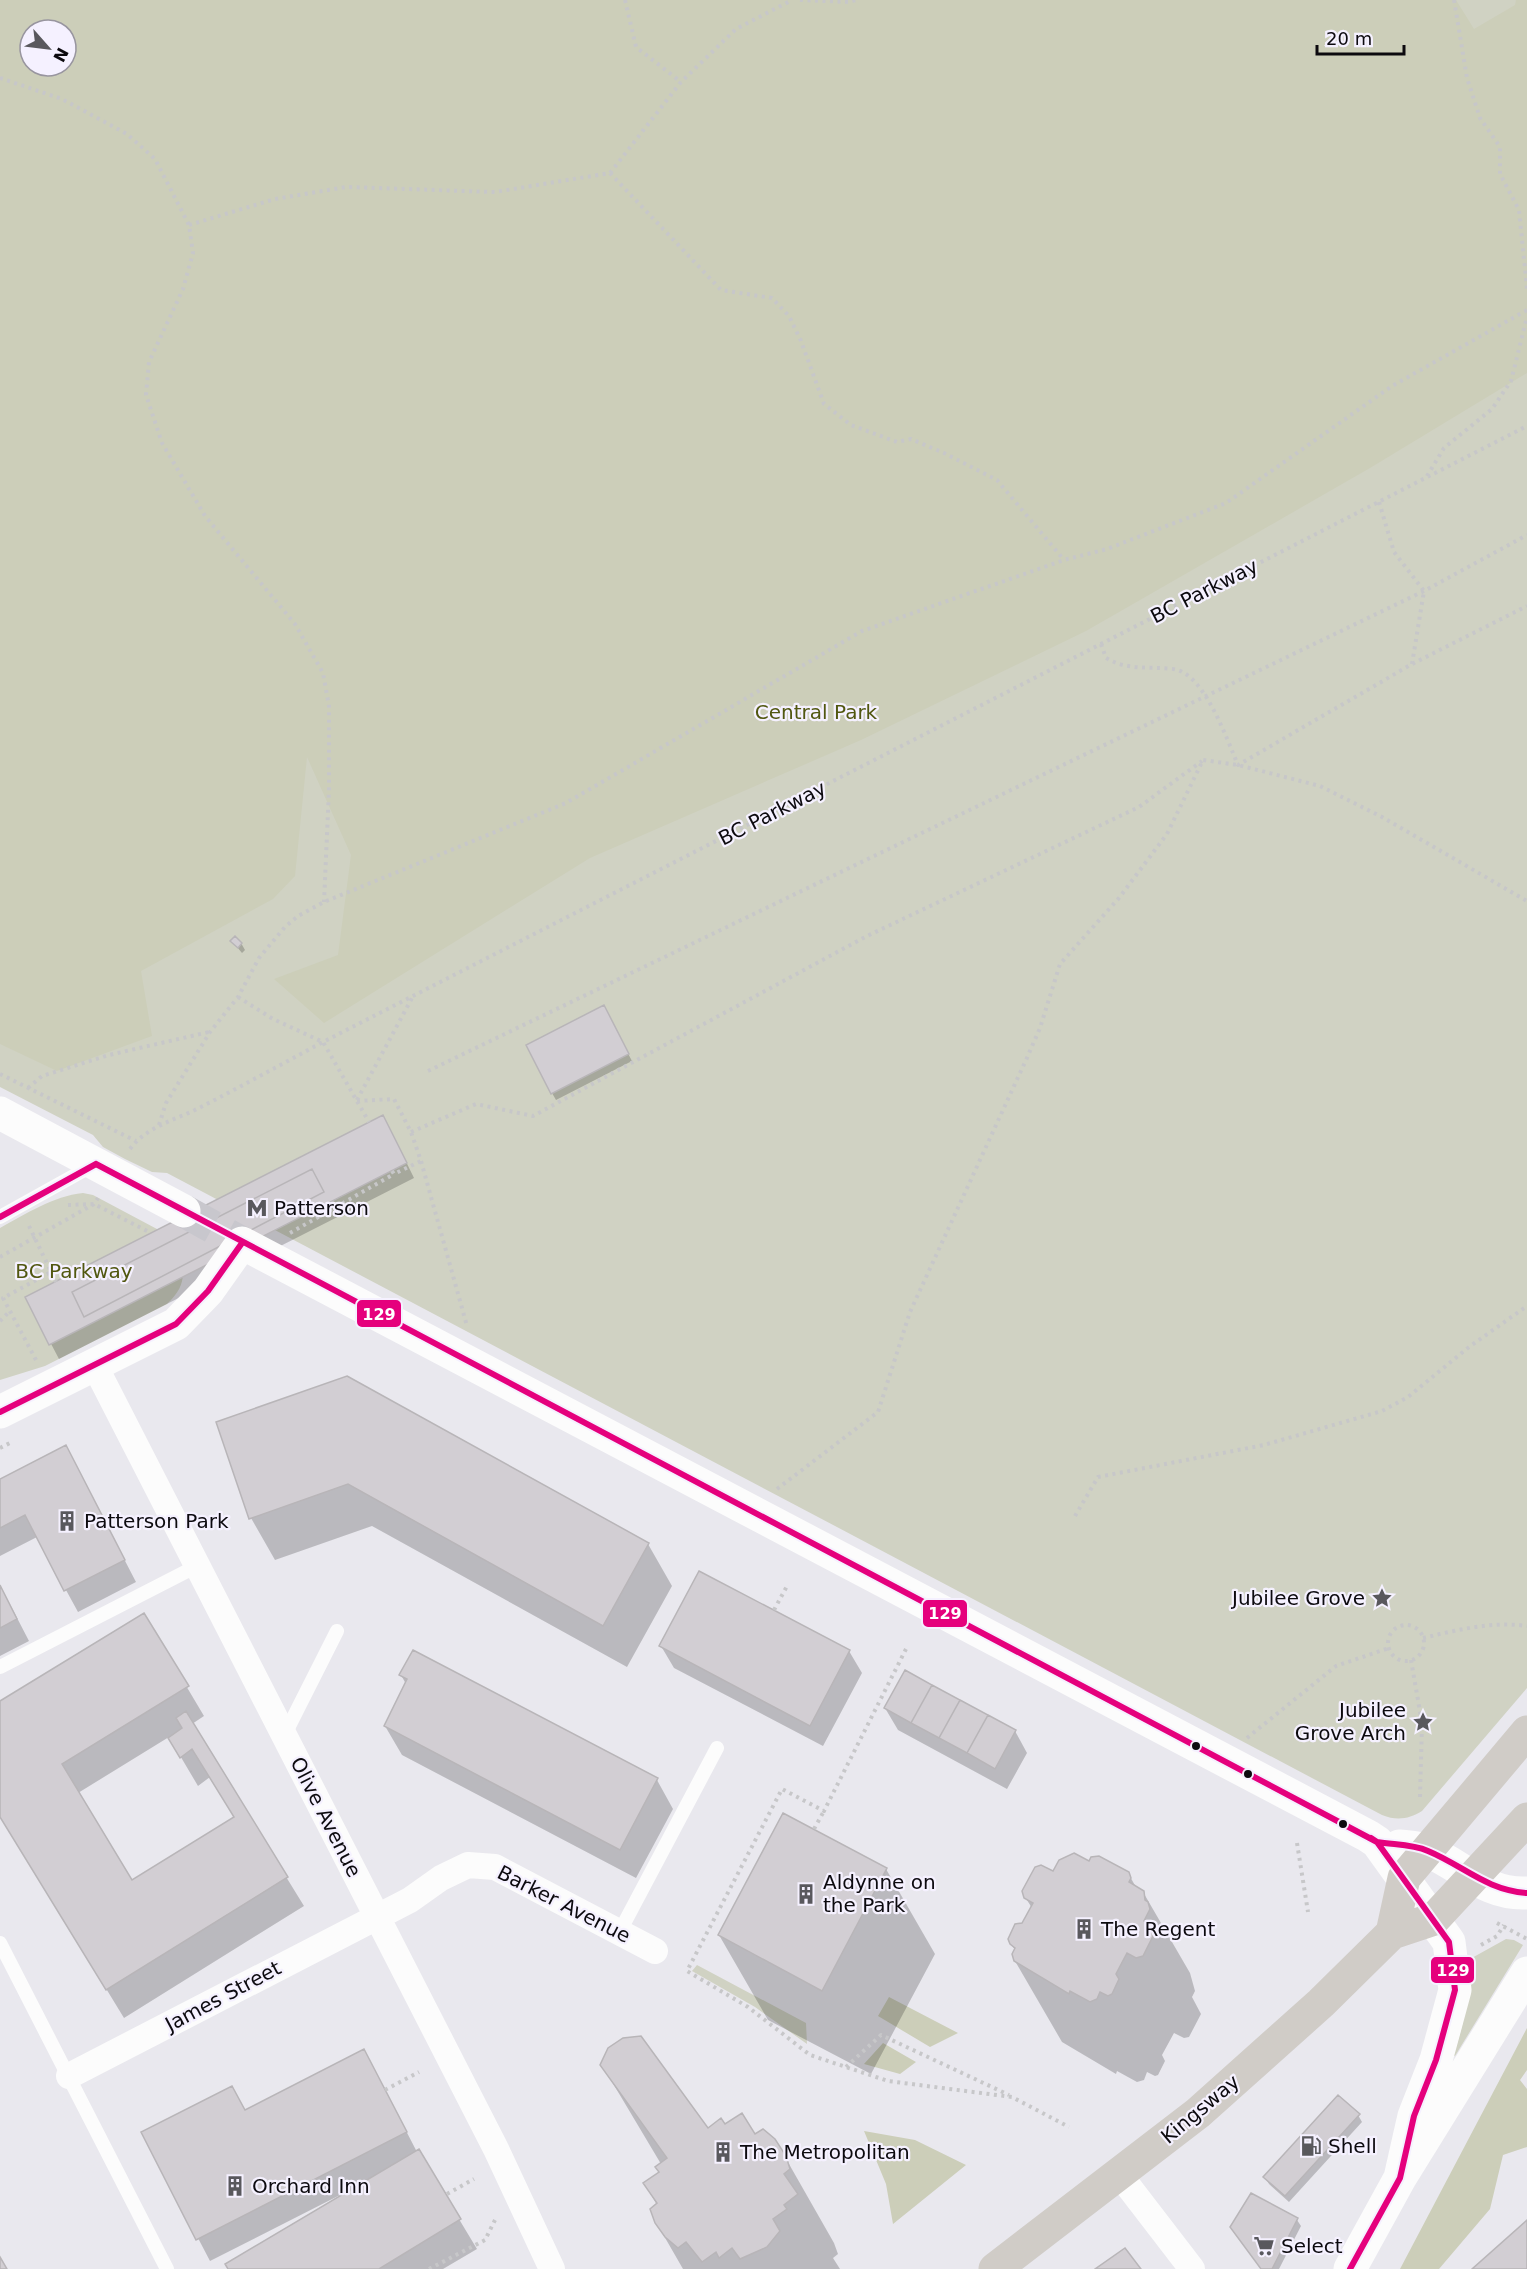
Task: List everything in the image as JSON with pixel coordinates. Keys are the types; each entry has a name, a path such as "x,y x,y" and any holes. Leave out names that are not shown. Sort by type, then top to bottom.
{"main road":[{"path":"1392,1933 1404,1878 1527,1732"},
{"path":"1434,1919 1527,1819"},
{"name":"Kingsway","path":"995,2269 1198,2112 1278,2042 1392,1933 1434,1919"}],"street":[{"path":"0,1113 110,1161 184,1211"},
{"path":"0,1413 176,1324 208,1291 242,1243 1377,1842 1427,1850 1494,1888 1517,1893 1517,1905"},
{"name":"Olive Avenue","path":"95,1366 496,2149 552,2269"},
{"path":"1377,1842 1449,1942 1455,1990 1436,2060 1414,2116 1400,2178"},
{"name":"Barker Avenue","path":"377,1916 410,1900 441,1878 468,1865 495,1867 655,1951"},
{"name":"James Street","path":"69,2076 377,1916"},
{"path":"1350,2269 1400,2178 1527,1973"},
{"path":"1119,2175 1192,2269"}],"lane":[{"path":"0,1217 110,1161"},
{"path":"0,1667 197,1566"},
{"path":"284,1736 337,1631"},
{"path":"619,1933 717,1748"},
{"path":"0,1943 167,2269"}],"path":[{"path":"624,0 636,47 681,82"},
{"path":"189,225 275,199 346,187 495,192 610,173 681,82 736,29 792,0"},
{"path":"800,0 848,2 856,0"},
{"path":"1454,0 1467,78 1480,118 1500,147 1500,174 1519,210 1527,289"},
{"path":"0,78 63,99 127,134 155,159 189,225 192,254 190,262 183,289 149,362 146,395 162,443 205,516 295,624 323,673 330,706 324,902"},
{"path":"610,173 721,290 772,298 789,316 801,341 824,404 851,425 897,442 911,440 944,453 997,480 1064,560"},
{"path":"159,1125 166,1103 210,1032 238,997 259,958 285,927 298,916 324,902 566,803 862,631 1064,560 1107,549 1226,503 1392,386 1527,310"},
{"path":"1427,477 1444,448 1492,409 1510,381 1527,316"},
{"name":"BC Parkway","path":"110,1161 159,1125 197,1109 323,1042 1527,426"},
{"path":"1380,502 1394,552 1424,591 1412,664"},
{"path":"428,1071 1424,591 1527,535"},
{"path":"1238,765 1412,664 1527,606"},
{"path":"1101,644 1106,658 1113,662 1142,669 1176,669 1193,680 1206,695 1238,765"},
{"path":"777,1489 878,1412 910,1312 1040,1028 1060,964 1119,898 1167,834 1203,760"},
{"path":"411,1132 476,1104 533,1116 867,936 1139,807 1203,760 1238,765 1320,786 1382,817 1527,900"},
{"path":"238,997 273,1019 323,1042 369,1122"},
{"path":"357,1101 413,997"},
{"path":"28,1088 42,1077 110,1055 210,1032"},
{"path":"0,1074 136,1141"},
{"path":"357,1101 394,1099 411,1132 467,1327"},
{"path":"291,1233 393,1173 421,1161"},
{"path":"0,1257 94,1204 151,1233"},
{"path":"26,1222 56,1282"},
{"path":"44,1359 37,1363 3,1298 51,1272"},
{"path":"1075,1516 1098,1477 1264,1445 1382,1411 1408,1397 1469,1347 1527,1306"},
{"path":"0,1321 10,1311"},
{"path":"774,1610 787,1586"},
{"path":"1407,1625 1417,1629 1424,1638 1420,1654 1411,1660 1400,1660 1389,1648 1388,1642 1392,1631 1401,1626 1407,1625"},
{"path":"1424,1638 1483,1625 1527,1626"},
{"path":"1247,1739 1336,1666 1389,1648"},
{"path":"814,1829 906,1649"},
{"path":"1411,1660 1422,1723 1420,1797"},
{"path":"824,1811 782,1789 687,1971 748,2007 810,2055 888,2081 1012,2097"},
{"path":"1298,1842 1308,1912"},
{"path":"1473,1950 1497,1936 1517,1905"},
{"path":"1503,1927 1527,1939"},
{"path":"846,2067 881,2035 1012,2097 1069,2127"},
{"path":"385,2090 419,2072"},
{"path":"447,2194 474,2179"},
{"path":"429,2269 485,2240 495,2220"}],"green space":[{"name":"Central Park","path":"0,0 1527,0 1527,1688 1422,1811 1403,1818 1382,1815 167,1173 152,1172 125,1159 103,1147 93,1135 0,1087"},
{"path":"0,0 1456,0 1474,29 1515,5 1516,0 1527,0 1527,373 1370,468 1086,631 861,740 590,858 324,1023 274,979 338,955 351,855 307,757 295,876 273,899 141,971 152,1036 57,1071 0,1044"},
{"name":"BC Parkway","path":"83,1193 93,1195 172,1237 183,1272 180,1287 167,1304 45,1366 0,1380 0,1228 50,1202"},
{"path":"1506,1939 1523,1945 1455,2056 1453,2055 1466,2008 1470,1959"},
{"path":"697,1965 806,2023 807,2044 755,2007 692,1971"},
{"path":"889,1997 958,2033 930,2047 878,2016"},
{"path":"1527,2028 1527,2070 1520,2080 1527,2089 1527,2147 1503,2155 1490,2209 1439,2269 1400,2269"},
{"path":"883,2043 916,2062 900,2074 864,2064"},
{"path":"864,2131 915,2140 966,2165 893,2224 886,2184"}],"building":[{"path":"235,936 242,943 238,948 230,941"},
{"path":"604,1005 629,1054 551,1094 526,1045"},
{"path":"383,1115 407,1163 49,1345 25,1297"},
{"path":"312,1169 324,1192 84,1317 72,1292"},
{"path":"347,1376 649,1543 603,1626 348,1484 249,1519 216,1422"},
{"name":"Patterson Park","path":"66,1445 125,1560 64,1591 25,1515 0,1528 0,1479"},
{"path":"699,1571 850,1650 810,1726 659,1646"},
{"path":"0,1585 17,1619 0,1628"},
{"path":"144,1613 189,1686 62,1764 132,1880 234,1817 192,1749 180,1758 168,1738 182,1728 176,1718 186,1711 288,1877 106,1990 0,1817 0,1701"},
{"path":"413,1650 658,1778 620,1850 384,1726 407,1679 399,1675"},
{"path":"905,1670 932,1685 911,1723 884,1708"},
{"path":"932,1685 960,1700 939,1738 911,1723"},
{"path":"960,1700 988,1715 967,1753 939,1738"},
{"path":"988,1715 1016,1730 995,1769 967,1753"},
{"name":"Aldynne on the Park","path":"783,1813 887,1868 822,1991 718,1935"},
{"name":"The Regent","path":"1074,1853 1089,1861 1091,1857 1099,1856 1129,1872 1131,1878 1129,1882 1144,1891 1145,1900 1150,1909 1144,1921 1153,1926 1155,1932 1143,1956 1136,1958 1127,1953 1116,1974 1119,1979 1112,1994 1108,1996 1100,1992 1097,1999 1090,2002 1070,1991 1069,1994 1014,1961 1012,1954 1015,1948 1008,1939 1015,1924 1022,1923 1033,1903 1024,1898 1022,1891 1035,1867 1041,1865 1053,1871 1059,1860"},
{"name":"The Metropolitan","path":"641,2036 708,2128 721,2118 725,2124 742,2113 755,2134 763,2129 775,2139 786,2156 790,2169 784,2174 798,2194 784,2205 787,2209 773,2219 780,2231 767,2247 740,2259 732,2248 719,2258 716,2252 702,2262 686,2242 678,2248 665,2237 655,2223 650,2209 657,2203 643,2183 659,2172 655,2167 667,2158 600,2065 608,2048 623,2038"},
{"name":"Orchard Inn","path":"364,2049 407,2132 196,2240 141,2132 232,2086 245,2110"},
{"path":"1338,2095 1360,2114 1285,2196 1263,2177"},
{"path":"419,2149 461,2219 379,2269 228,2269 225,2264"},
{"name":"Select","path":"1251,2193 1298,2218 1272,2269 1261,2269 1230,2227"},
{"path":"1527,2220 1527,2269 1472,2269"},
{"path":"1125,2248 1141,2269 1095,2269"},
{"path":"0,2257 7,2269 0,2269"}],"tunnel":[{"path":"184,1211 242,1243"}],"transit line":[{"name":"129","path":"96,1164 1377,1842 1449,1942 1455,1990 1436,2060 1414,2116 1400,2178 1350,2269"},
{"name":"129","path":"0,1217 96,1164"},
{"name":"129","path":"0,1412 176,1324 208,1291 242,1243"},
{"name":"129","path":"1371,1838 1377,1842 1422,1849 1487,1882 1512,1891 1527,1893"}],"place":[{"name":"Patterson","path":"257,1208"},
{"name":"Patterson Park","path":"67,1521"},
{"name":"Jubilee Grove","path":"1382,1598"},
{"name":"Jubilee Grove Arch","path":"1423,1722"},
{"name":"Aldynne on the Park","path":"806,1894"},
{"name":"The Regent","path":"1084,1929"},
{"name":"Shell","path":"1311,2146"},
{"name":"The Metropolitan","path":"723,2152"},
{"name":"Orchard Inn","path":"235,2186"},
{"name":"Select","path":"1264,2246"}]}
